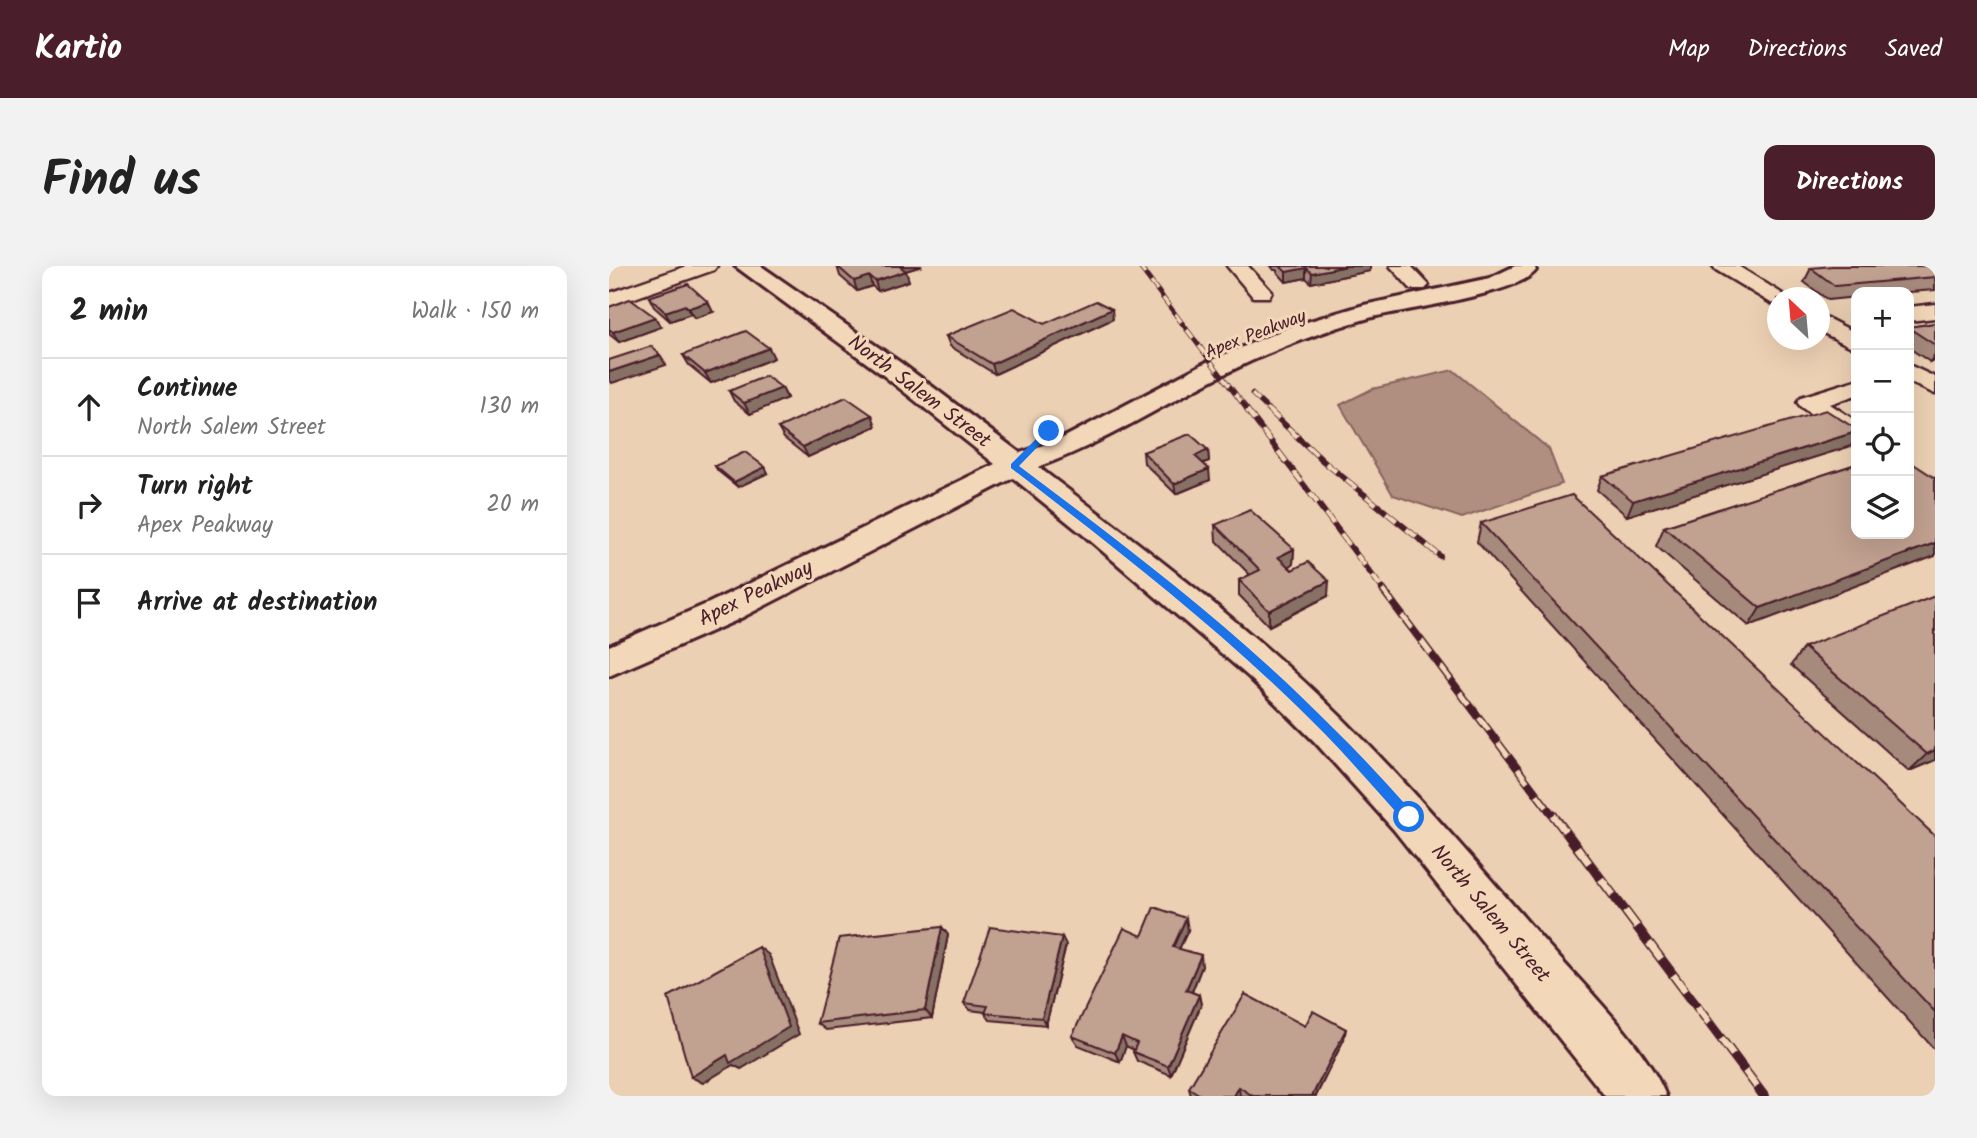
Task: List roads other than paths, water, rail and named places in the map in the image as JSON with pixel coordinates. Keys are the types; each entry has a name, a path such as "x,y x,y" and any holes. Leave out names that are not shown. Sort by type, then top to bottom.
{"main road":[{"name":"North Salem Street","path":"746,266 892,369 1132,556 1262,667 1328,730 1409,817 1596,1040 1639,1096"},
{"name":"Apex Peakway","path":"1014,466 1049,431 1205,354 1299,318 1418,285 1478,273 1534,268"},
{"name":"Apex Peakway","path":"609,662 734,606 1014,466 1071,445 1216,369 1299,332 1364,312 1497,283 1534,268"}],"street":[{"path":"609,300 707,266"},
{"path":"1237,266 1261,292"},
{"path":"1400,266 1418,285"},
{"path":"1723,266 1767,291"},
{"path":"1914,313 1935,311"},
{"path":"1830,315 1851,317"},
{"path":"1830,327 1851,339"},
{"path":"1914,375 1935,387"},
{"path":"1851,389 1810,402 1851,430"}],"railway":[{"path":"1139,266 1249,412"},
{"path":"1252,394 1271,412"},
{"path":"1247,410 1385,592"},
{"path":"1269,410 1323,461 1440,556"},
{"path":"1383,590 1554,817"},
{"path":"1553,815 1764,1096"}]}
